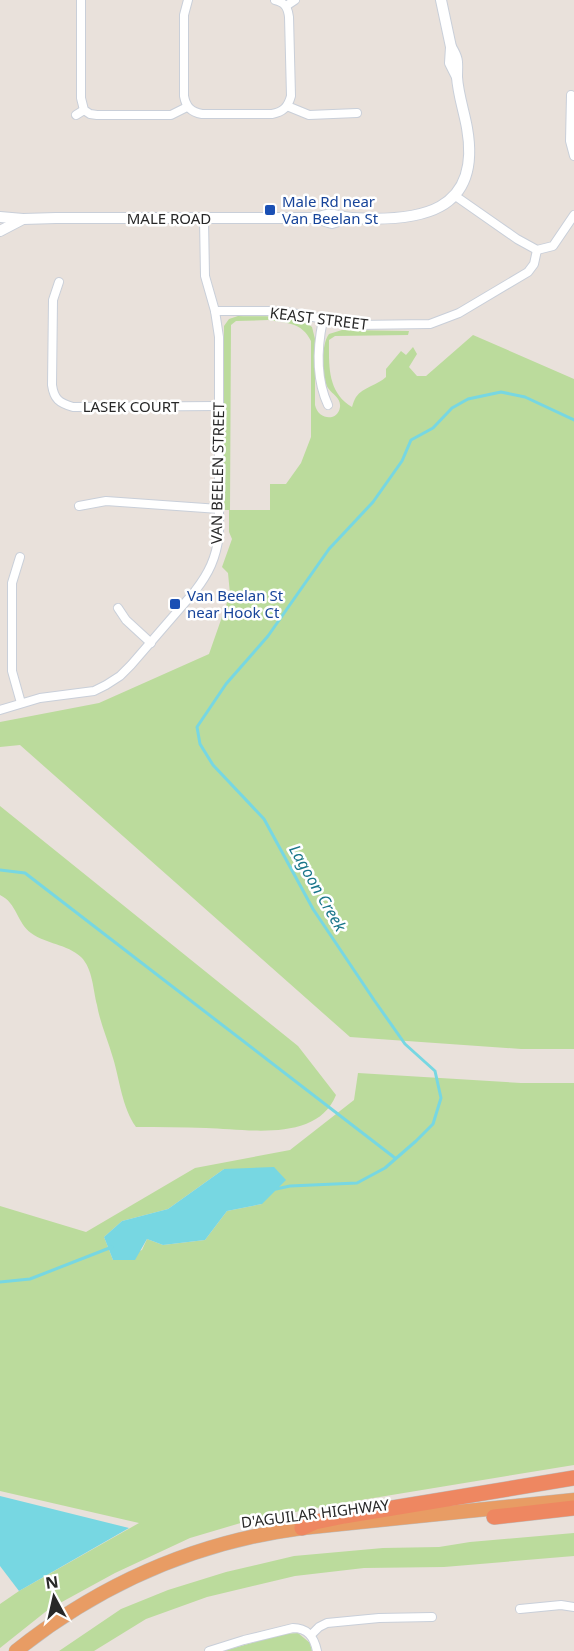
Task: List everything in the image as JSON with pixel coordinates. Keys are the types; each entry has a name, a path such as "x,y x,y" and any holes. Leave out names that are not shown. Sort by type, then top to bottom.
{"highway":[{"path":"302,1528 315,1522 334,1518 574,1478"},
{"name":"D'AGUILAR HIGHWAY","path":"16,1651 49,1625 79,1606 161,1564 220,1544 259,1534 302,1528 574,1500"},
{"path":"494,1516 574,1508"},
{"name":"D'AGUILAR HIGHWAY","path":"28,1651 76,1616 116,1594 168,1570 219,1552 301,1536 494,1516 508,1520 574,1515"}],"street":[{"path":"81,0 81,98 84,110 97,115 165,116 187,107"},
{"path":"188,0 184,15 184,96 187,107 191,111 202,114 272,114 283,111 287,106 291,96 289,17 286,6 281,1 275,0"},
{"path":"286,6 295,0"},
{"name":"MALE ROAD","path":"0,217 23,219 316,218 332,223 349,218 418,216 434,211 454,195 464,181 470,153 457,77 450,63 451,47 441,0"},
{"path":"571,95 570,141 574,156"},
{"path":"287,106 309,115 357,113"},
{"path":"76,115 84,110"},
{"path":"454,195 517,239 537,250 553,246 574,215"},
{"name":"MALE ROAD","path":"0,228 23,219"},
{"name":"VAN BEELEN STREET","path":"0,710 40,698 94,691 106,685 120,676 151,643 207,577 217,550 219,337 215,311 205,276 204,219"},
{"name":"KEAST STREET","path":"215,311 281,311 356,325 419,325 442,321 528,272 534,264 537,250"},
{"name":"LASEK COURT","path":"59,282 53,300 52,385 58,401 73,407 218,406"},
{"path":"323,320 319,380 328,405"},
{"path":"79,506 106,501 219,509"},
{"path":"20,557 12,583 12,671 21,703"},
{"path":"118,608 126,620 151,643"},
{"path":"520,1609 561,1605 574,1607"},
{"path":"311,1635 327,1623 379,1618 432,1617"},
{"path":"209,1651 285,1629 300,1628 311,1635 317,1651"}],"green space":[{"path":"238,316 287,318 312,327 315,339 315,405 320,414 328,417 336,415 340,404 326,383 323,369 324,345 329,334 342,330 409,331 408,335 335,336 329,340 330,368 334,386 344,401 352,407 359,394 386,377 386,369 401,351 406,355 413,347 417,354 409,367 417,376 426,376 473,335 574,379 574,1049 521,1049 350,1037 20,745 0,747 0,722 99,703 209,654 230,594 228,573 222,567 232,539 229,532 229,510 224,510 224,326 229,319","holes":["268,320 298,327 311,341 311,437 301,463 286,484 270,484 270,510 230,510 231,325 236,321"]},
{"path":"0,806 298,1046 336,1095 327,1110 313,1121 279,1130 136,1127 124,1102 85,962 69,949 31,933 26,929 10,903 0,895"},
{"path":"358,1073 521,1083 574,1083 574,1465 337,1504 244,1522 190,1538 115,1573 49,1609 0,1648 0,1604 139,1523 0,1491 0,1206 86,1232 195,1168 290,1150 354,1100","holes":["224,1169 262,1204 227,1211 205,1240 163,1245 147,1239 142,1250 113,1260 104,1237 122,1221 168,1209"]},
{"path":"574,1533 574,1556 444,1567 364,1568 295,1576 207,1597 146,1619 94,1651 59,1651 121,1609 168,1590 226,1572 294,1556 383,1548 439,1547"},
{"path":"298,1633 310,1643 312,1651 223,1651 283,1634"}],"water":[{"path":"274,1167 286,1180 262,1204 227,1211 205,1240 163,1245 147,1239 135,1260 113,1260 104,1237 122,1221 168,1209 224,1169"},
{"path":"0,1496 129,1528 19,1591 0,1566"}],"waterway":[{"name":"Lagoon Creek","path":"276,1189 290,1186 357,1183 385,1168 433,1124 441,1098 435,1071 405,1044 374,1000 313,909 264,819 213,765 200,744 197,727 226,684 268,636 329,549 373,502 402,461 411,440 433,428 452,408 468,399 501,392 525,397 574,420"},
{"path":"0,870 25,873 395,1158"},
{"name":"Lagoon Creek","path":"0,1282 30,1279 112,1247"}],"place":[{"name":"Male Rd near Van Beelan St","path":"270,210"},
{"name":"Van Beelan St near Hook Ct","path":"175,604"}]}
